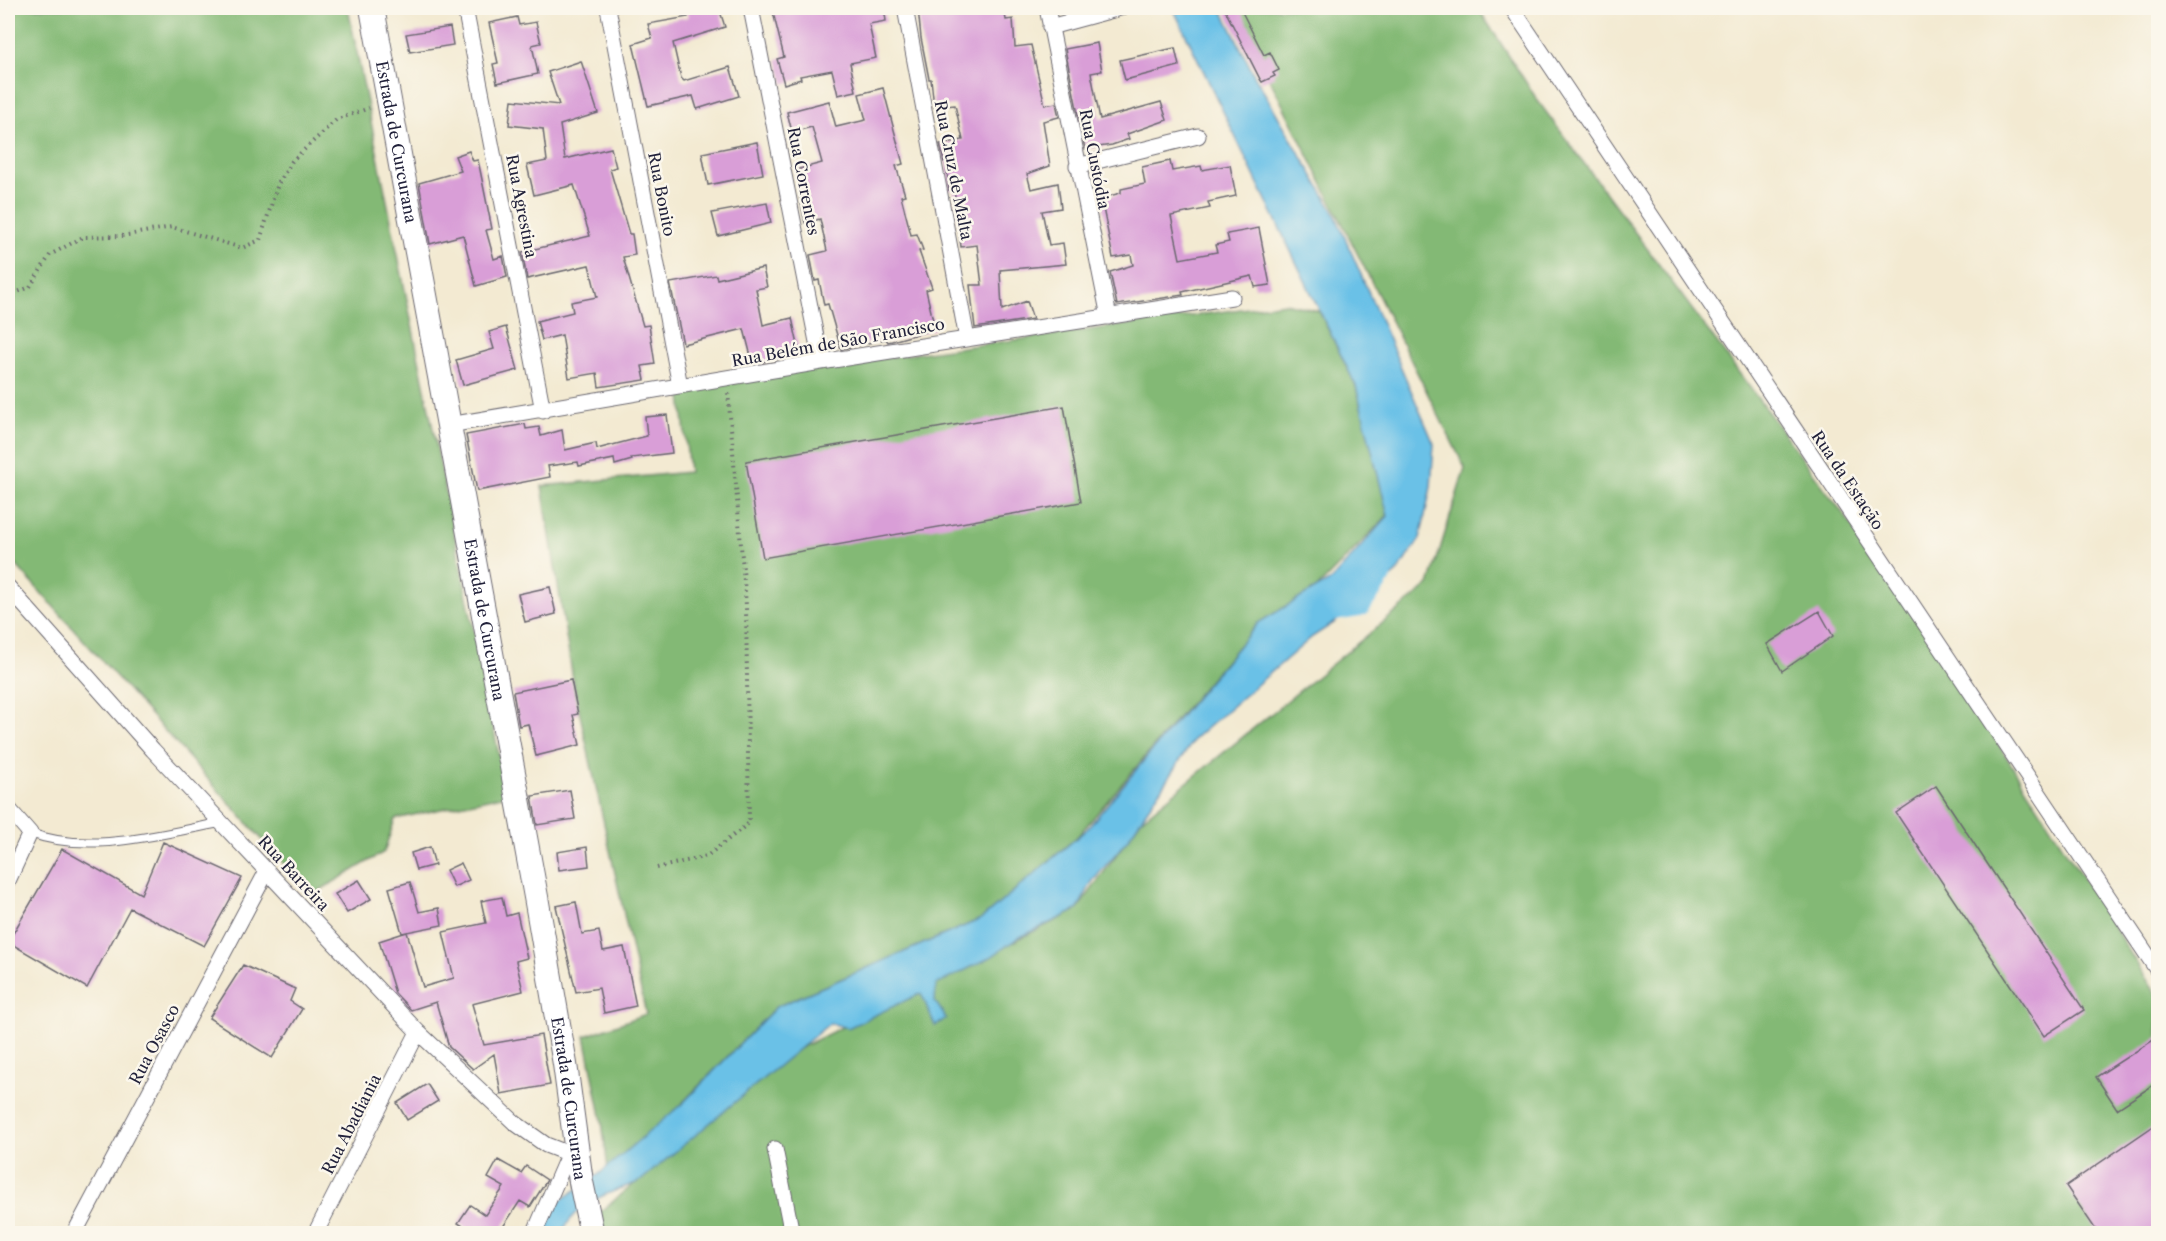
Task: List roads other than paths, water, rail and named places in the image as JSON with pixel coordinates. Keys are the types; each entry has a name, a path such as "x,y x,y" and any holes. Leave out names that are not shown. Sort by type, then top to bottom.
{"main road":[{"name":"Estrada de Curcurana","path":"372,8 540,920 565,1064 573,1156 592,1233"}],"street":[{"name":"Rua Agrestina","path":"465,8 543,411"},
{"name":"Rua Bonito","path":"608,8 680,386"},
{"name":"Rua Correntes","path":"751,8 821,362"},
{"name":"Rua Cruz de Malta","path":"905,8 967,339"},
{"name":"Rua Custódia","path":"1047,8 1109,317"},
{"path":"1050,27 1120,8"},
{"name":"Rua da Estação","path":"1512,8 2158,971"},
{"path":"1077,166 1198,136"},
{"name":"Rua Belém de São Francisco","path":"449,425 727,380 821,362 1232,297"},
{"name":"Rua Barreira","path":"8,587 222,823 418,1032 515,1123 546,1144 573,1156"},
{"path":"8,808 30,833 8,881"},
{"name":"Rua Osasco","path":"74,1233 267,871"},
{"name":"Rua Abadiania","path":"315,1233 418,1032"},
{"path":"774,1149 792,1233"},
{"path":"534,1233 573,1156"}],"lane":[{"path":"30,833 49,840 69,842 125,840 222,823"}],"water":[{"path":"1173,8 1221,8 1254,75 1334,212 1434,444 1431,487 1420,539 1396,573 1334,623 1312,637 1194,739 1128,839 1092,882 1077,910 1018,938 991,957 936,985 935,1001 946,1018 935,1026 921,993 848,1028 830,1023 639,1182 585,1206 568,1223 562,1233 537,1234 558,1202 599,1174 683,1103 776,1007 981,919 1087,829 1258,623 1331,580 1388,516 1356,386"}],"waterway":[{"path":"1329,612 1360,607 1382,576"}]}
